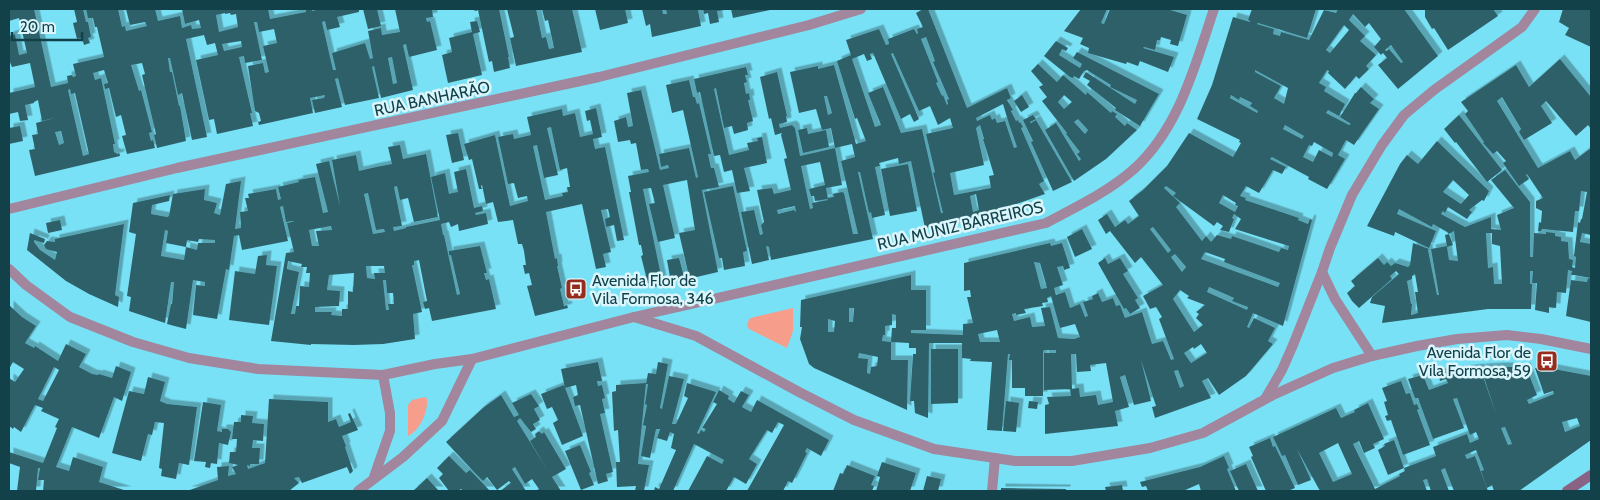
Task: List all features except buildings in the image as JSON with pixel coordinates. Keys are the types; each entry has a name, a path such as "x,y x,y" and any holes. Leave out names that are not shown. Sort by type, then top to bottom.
{"main road":[{"path":"1567,491 1591,475"}],"street":[{"name":"RUA BANHARÃO","path":"9,209 178,168 599,77 809,25 861,9"},
{"name":"RUA MUNIZ BARREIROS","path":"9,269 26,285 70,317 132,342 189,358 258,369 383,375 435,364 472,359 634,317 1046,223 1096,196 1134,169 1156,145 1172,120 1189,85 1214,9"},
{"path":"1265,399 1282,370 1293,345 1352,195 1382,145 1404,115 1434,90 1522,27 1535,9"},
{"path":"1322,272 1334,299 1372,356"},
{"path":"634,317 696,336 854,420 934,449 1015,461 1072,461 1150,448 1203,433 1265,399 1333,368 1372,356 1441,342 1506,335 1541,339 1591,349"},
{"path":"358,491 402,457 442,421 472,359"},
{"path":"373,478 384,453 390,431 390,413 383,375"},
{"path":"992,491 995,458"}],"shaded area":[{"path":"793,308 793,331 787,348 749,329 747,326 749,319 754,317"},
{"path":"425,397 427,404 420,425 408,436 408,405 412,400"}],"place":[{"name":"Avenida Flor de Vila Formosa, 346","path":"576,289"},
{"name":"Avenida Flor de Vila Formosa, 59","path":"1547,361"}]}
